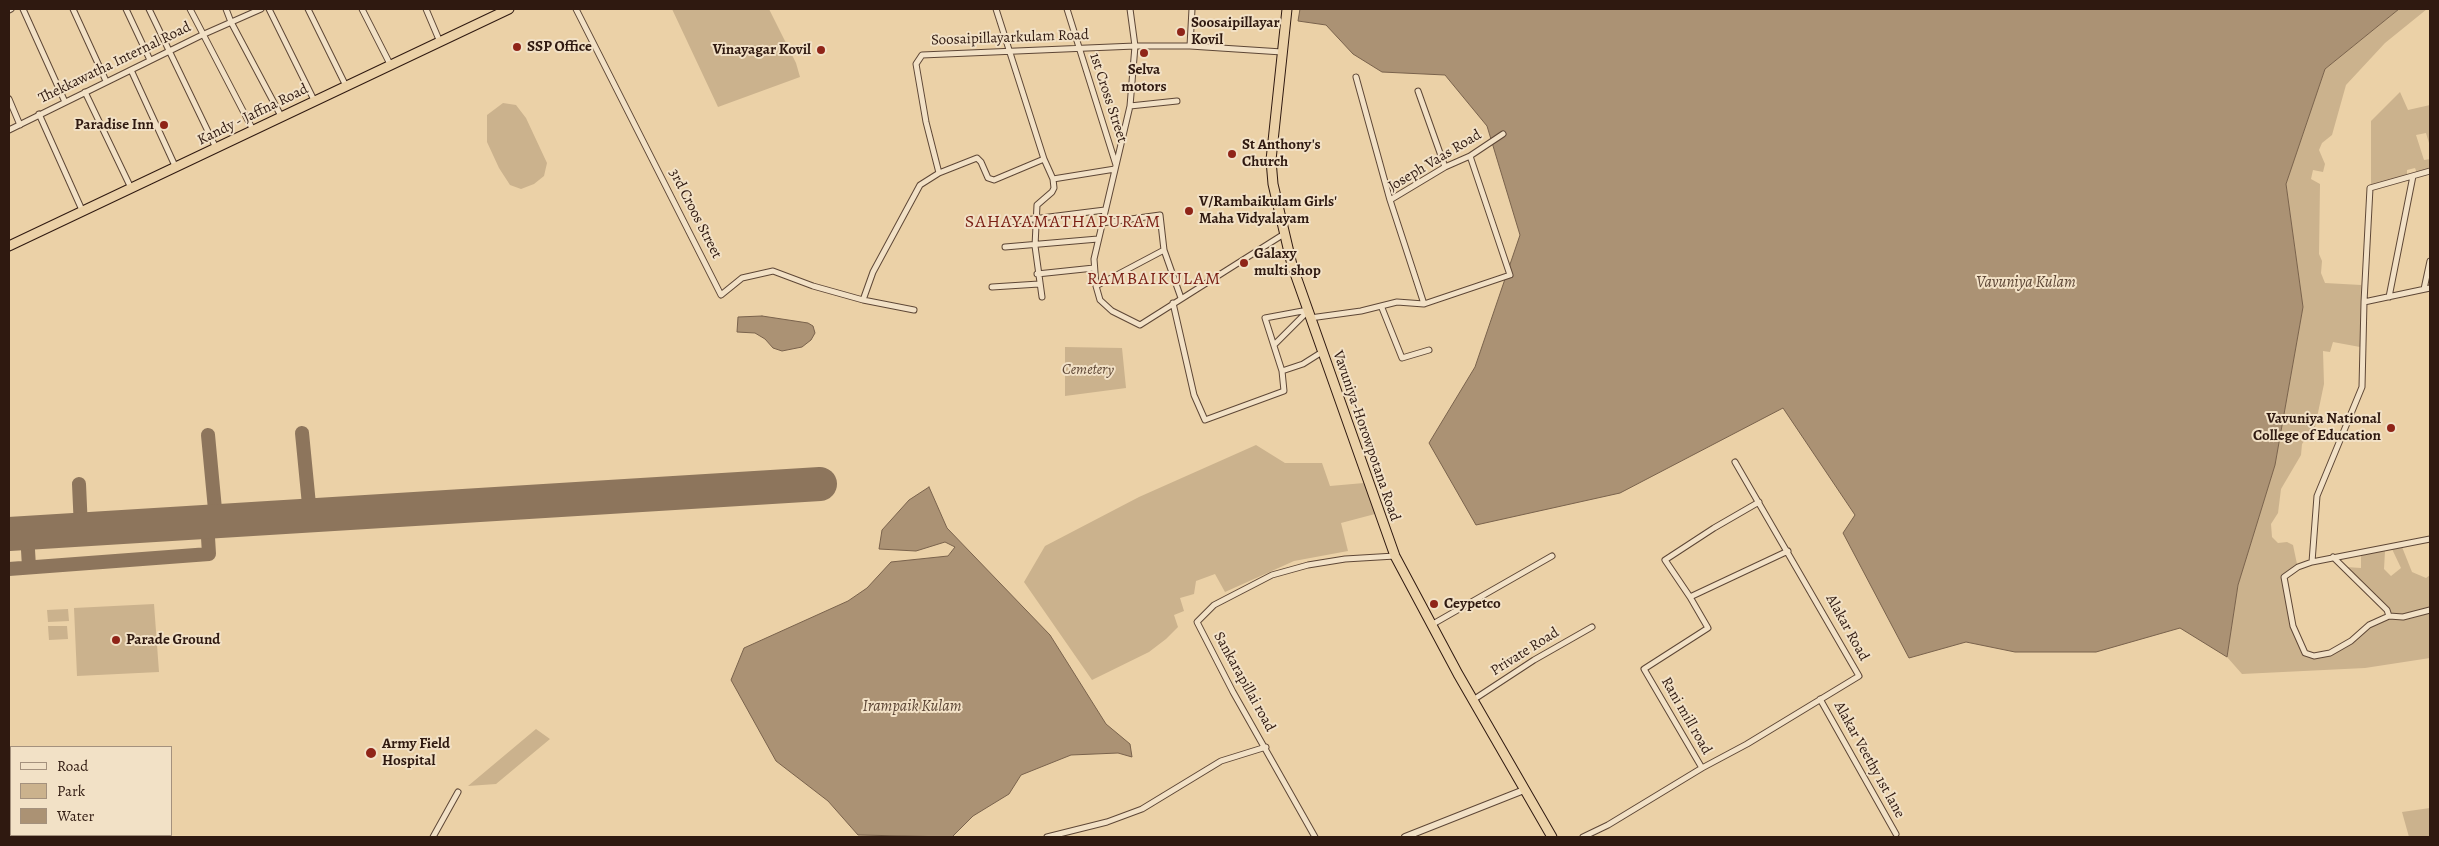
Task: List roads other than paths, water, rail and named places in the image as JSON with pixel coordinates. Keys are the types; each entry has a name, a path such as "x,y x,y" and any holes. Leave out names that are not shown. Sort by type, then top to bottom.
{"highway":[{"name":"Kandy - Jaffna Road","path":"9,244 176,168 314,100 391,66 509,9"},
{"name":"Vavuniya-Horowpotana Road","path":"1288,9 1271,160 1272,184 1284,234 1309,313 1395,556 1473,700 1552,837"}],"street":[{"path":"22,9 65,102"},
{"path":"73,9 106,81"},
{"path":"126,9 150,60"},
{"path":"149,9 216,148"},
{"path":"190,9 253,130"},
{"path":"226,9 230,22 281,116"},
{"name":"Thekkawatha Internal Road","path":"9,130 170,50 261,9"},
{"path":"269,9 314,100"},
{"path":"308,9 346,86"},
{"path":"362,9 391,66"},
{"path":"426,9 440,42"},
{"name":"3rd Croos Street","path":"576,9 721,295 742,278 773,271 813,286 863,300"},
{"path":"996,9 1044,160 1053,179 1054,188 1052,192 1040,201 1036,217 1035,246 1042,297"},
{"name":"1st Cross Street","path":"1067,9 1116,167"},
{"path":"1130,9 1135,46 1130,106 1098,239 1094,268 1100,300 1105,306 1140,325 1284,234"},
{"path":"1190,46 1192,9"},
{"name":"Soosaipillayarkulam Road","path":"939,173 926,122 917,61 925,54 1135,46 1190,46 1282,52"},
{"path":"131,70 176,168"},
{"path":"1356,77 1390,200"},
{"path":"1418,91 1445,167"},
{"path":"86,92 131,188"},
{"path":"9,99 20,125"},
{"path":"1130,106 1177,101"},
{"path":"39,114 82,210"},
{"name":"Joseph Vaas Road","path":"1424,304 1390,200 1445,167 1470,156 1503,134"},
{"path":"1173,303 1194,395 1204,420 1284,391 1282,371 1265,318 1382,308 1397,302 1424,304 1510,275 1470,156"},
{"path":"914,310 863,300 873,272 920,185 939,173 977,158 981,162 988,178 994,180 1044,160"},
{"path":"1053,179 1116,167"},
{"path":"2312,562 2317,496 2362,387 2370,188 2430,171"},
{"path":"2389,297 2413,176"},
{"path":"1009,222 1036,217 1106,210"},
{"path":"1102,223 1160,215 1164,250 1181,298"},
{"path":"1005,247 1035,246 1098,239"},
{"path":"1096,286 1164,250"},
{"path":"2364,302 2427,288 2430,261"},
{"path":"1038,274 1094,268"},
{"path":"992,287 1039,284"},
{"path":"1382,308 1402,358 1429,350"},
{"path":"1274,345 1309,313"},
{"path":"1282,371 1303,364 1322,352"},
{"name":"Alakar Road","path":"1702,768 1747,744 1859,676 1735,462"},
{"path":"1759,502 1665,560 1690,597 1788,551"},
{"path":"2430,539 2312,562 2298,567 2284,577 2294,626 2305,653 2314,656 2330,652 2351,641 2369,625 2389,616 2403,617 2430,610"},
{"name":"Sankarapillai road","path":"1315,837 1266,747 1233,692 1197,622 1214,605 1272,575 1308,565 1345,559 1395,556"},
{"path":"1433,624 1552,556"},
{"path":"2333,557 2387,610 2389,616"},
{"name":"Rani mill road","path":"1583,837 1608,825 1702,768 1644,669 1708,628 1690,597"},
{"name":"Private Road","path":"1473,700 1534,660 1592,627"},
{"name":"Alakar Veethy 1st lane","path":"1820,699 1896,834"},
{"path":"1047,837 1107,822 1142,809 1221,761 1266,747"},
{"path":"1405,837 1524,790"},
{"path":"434,837 458,792"}],"water":[{"name":"Vavuniya Kulam","path":"1300,9 2399,9 2325,69 2286,184 2303,307 2275,465 2238,585 2227,657 2180,628 2096,652 2015,652 1966,642 1909,658 1843,533 1855,515 1783,408 1620,493 1476,525 1429,443 1475,367 1520,235 1487,126 1445,75 1382,72 1353,54 1326,25 1298,21"},
{"path":"762,316 808,323 813,326 815,333 811,340 802,347 782,351 773,348 765,339 755,333 737,332 738,317"},
{"name":"Irampaik Kulam","path":"929,487 947,528 1050,635 1106,724 1130,744 1132,757 1118,753 1071,755 1021,775 1009,794 973,816 952,837 858,835 828,801 776,761 731,680 744,648 848,601 867,588 891,562 948,556 955,547 945,542 916,551 879,549 882,530 909,500"}],"place":[{"name":"Soosaipillayar Kovil","path":"1181,32"},
{"name":"SSP Office","path":"517,47"},
{"name":"Vinayagar Kovil","path":"821,50"},
{"name":"Selva motors","path":"1144,53"},
{"name":"Paradise Inn","path":"164,125"},
{"name":"St Anthony's Church","path":"1232,154"},
{"name":"V/Rambaikulam Girls' Maha Vidyalayam","path":"1189,211"},
{"name":"Galaxy multi shop","path":"1244,263"},
{"name":"Vavuniya National College of Education","path":"2391,428"},
{"name":"Ceypetco","path":"1434,604"},
{"name":"Parade Ground","path":"116,640"},
{"name":"Army Field Hospital","path":"371,753"}],"district":[{"name":"SAHAYAMATHAPURAM","path":"1063,223"},
{"name":"RAMBAIKULAM","path":"1154,280"}],"park label":[{"name":"Cemetery","path":"1088,370"}]}
